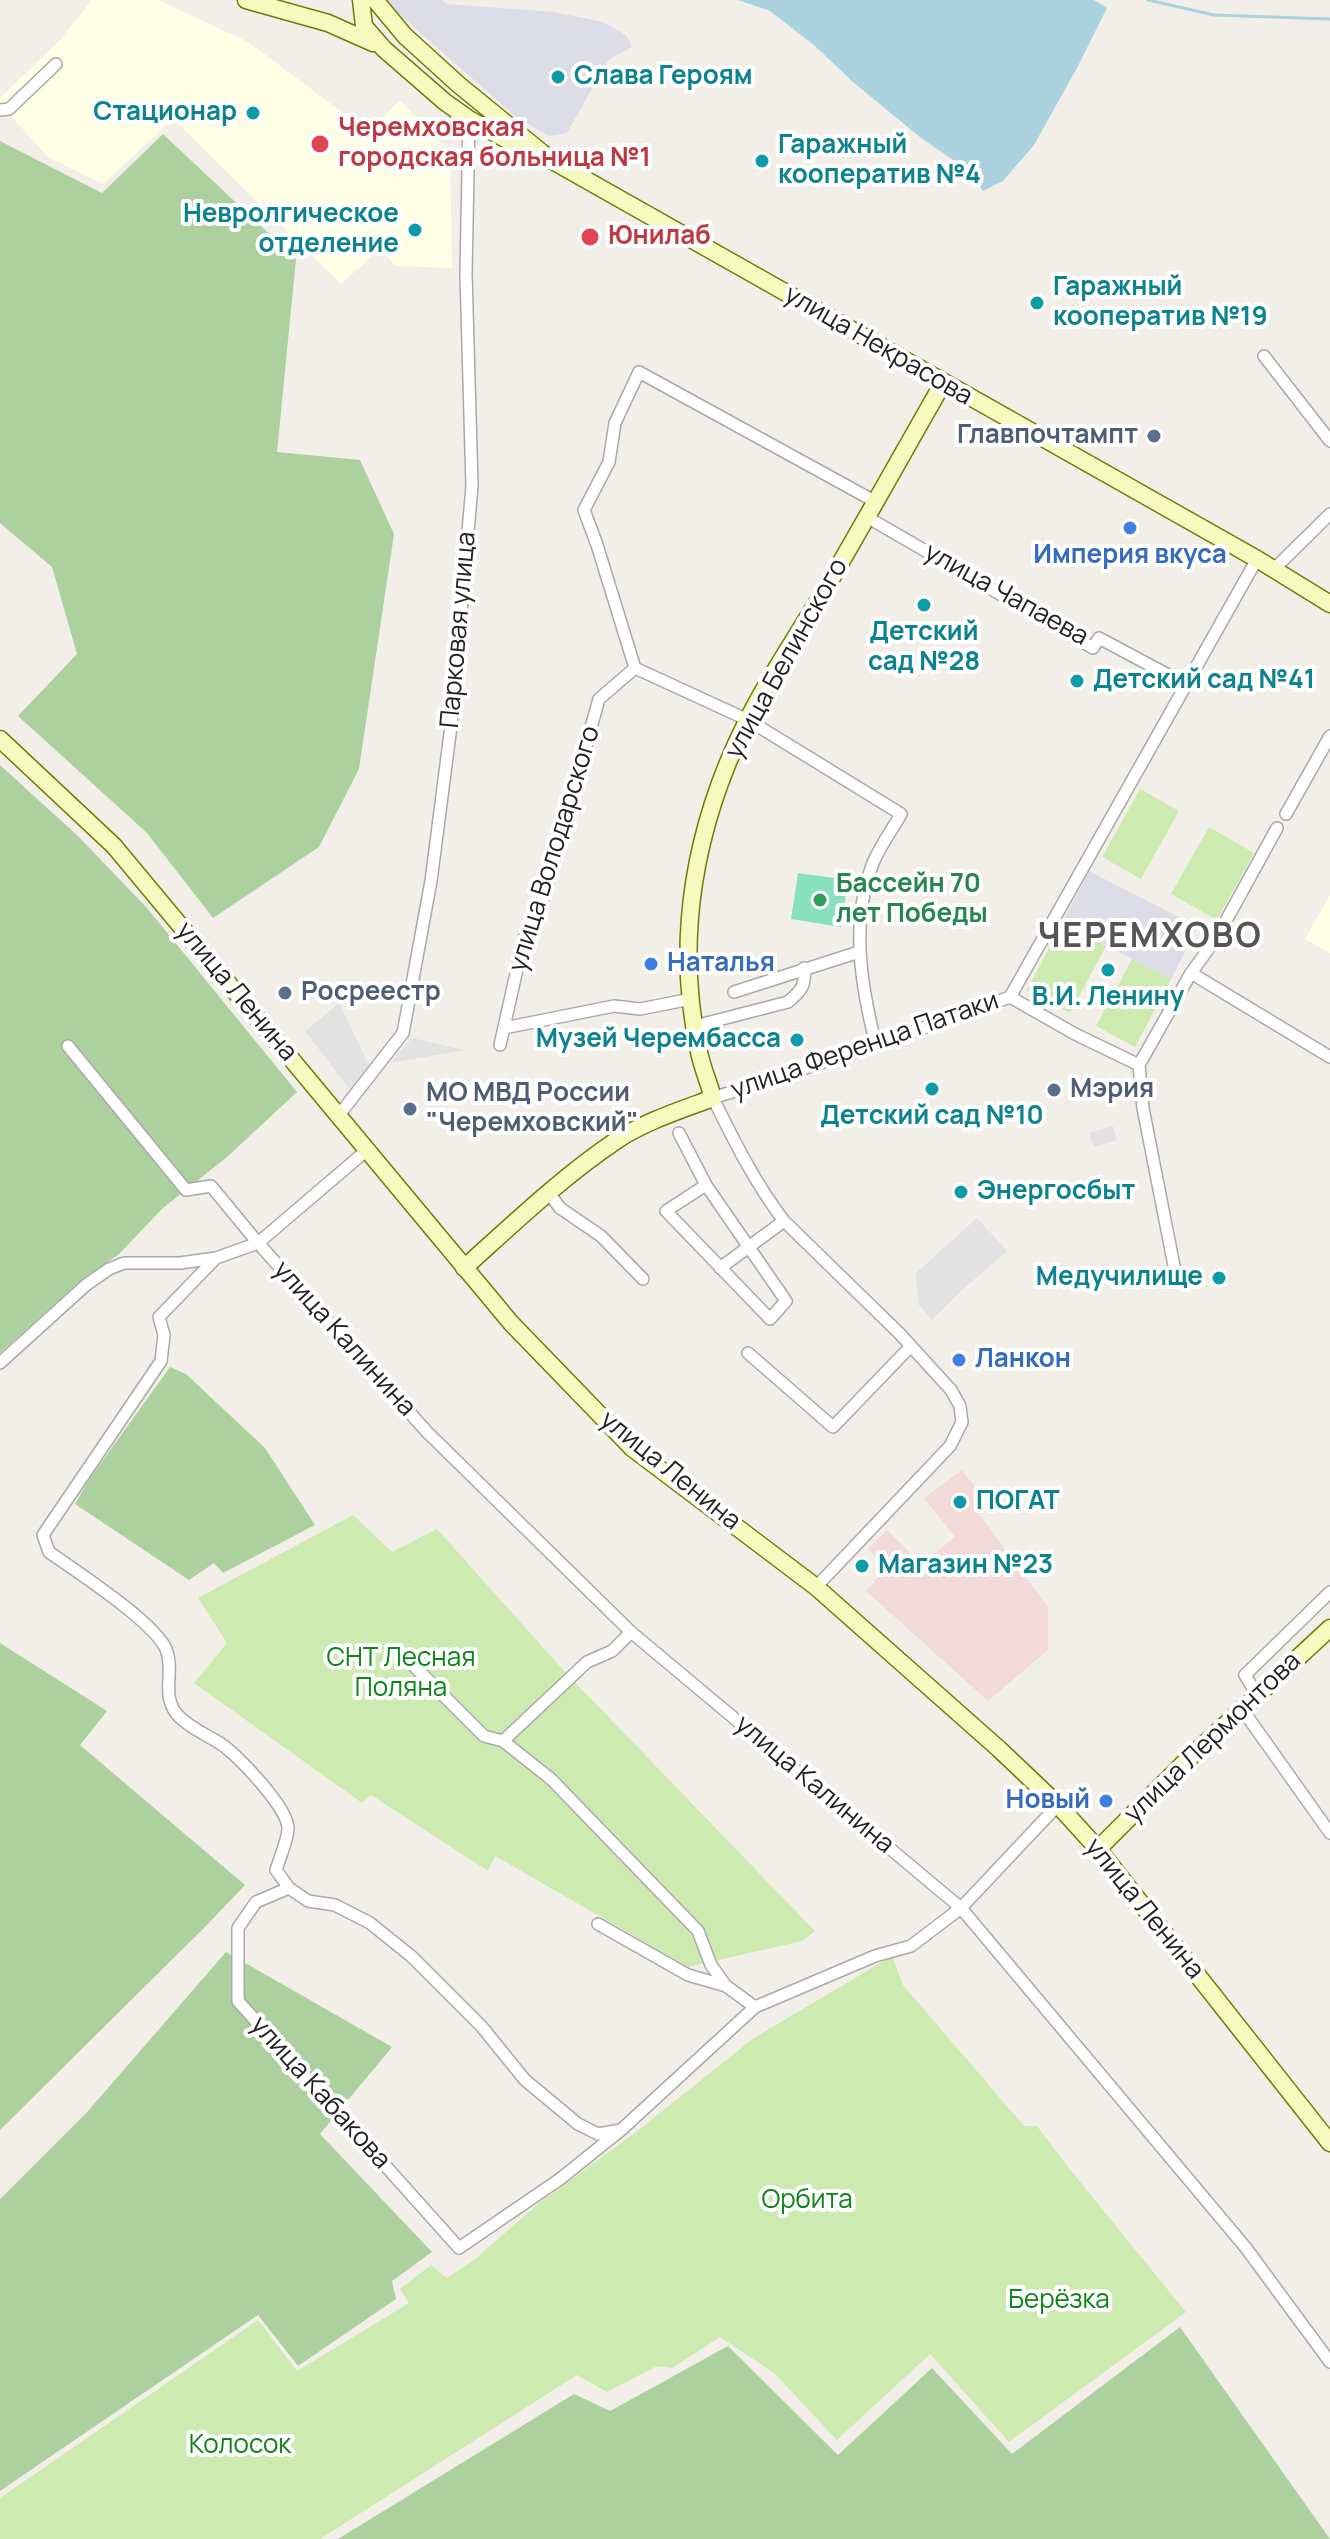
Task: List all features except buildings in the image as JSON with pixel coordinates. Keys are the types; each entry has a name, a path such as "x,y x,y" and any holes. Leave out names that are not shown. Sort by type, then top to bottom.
{"main road":[{"path":"246,0 328,23 358,34 384,49"},
{"path":"328,23 348,19 366,7"},
{"path":"366,7 405,36"},
{"path":"366,7 384,49"},
{"name":"улица Некрасова","path":"366,7 405,36 487,110 551,160 1257,559 1330,604"},
{"name":"улица Некрасова","path":"384,49 469,119 539,158 551,160"},
{"name":"улица Белинского","path":"713,1098 699,1052 691,999 689,909 695,870 724,771 748,720 943,383"},
{"name":"улица Ленина","path":"0,739 114,846 511,1323 632,1448 816,1587 1058,1805 1098,1849 1330,2143"},
{"name":"улица Ференца Патаки","path":"464,1268 549,1193 618,1139 658,1119 713,1098"},
{"name":"улица Лермонтова","path":"1098,1849 1330,1628"}],"street":[{"path":"0,110 9,109 56,64"},
{"name":"Парковая улица","path":"339,1115 403,1033 431,881 451,726 472,486 466,274 469,119"},
{"path":"1264,356 1330,441"},
{"path":"876,502 639,372 615,423 609,462 584,510 635,668 748,720 901,814 874,862 864,897 859,952 864,998 876,1045"},
{"path":"1274,569 1330,514"},
{"name":"улица Чапаева","path":"867,517 1093,648 1099,638 1185,684"},
{"name":"улица Ференца Патаки","path":"713,1098 1010,997 1257,559"},
{"name":"улица Володарского","path":"500,1045 524,938 539,913 599,699 635,668"},
{"path":"1286,814 1330,736"},
{"path":"1177,1281 1143,1108 1139,1065 1191,973 1217,937 1277,828"},
{"path":"734,992 859,952"},
{"path":"695,1026 788,1002 805,983 804,968"},
{"path":"1191,973 1330,1057"},
{"path":"1010,997 1075,1034 1139,1065"},
{"path":"504,1028 614,1006 640,1009 691,999"},
{"name":"улица Калинина","path":"68,1046 186,1190 211,1186 427,1432 631,1632 961,1908 1246,2248 1330,2362"},
{"name":"улица Белинского","path":"713,1098 737,1148 784,1221 911,1346 951,1390 960,1406 962,1422 950,1446 816,1587"},
{"path":"679,1133 706,1185 786,1301 770,1319 666,1211 706,1185"},
{"path":"0,1363 86,1285 109,1269 124,1263 180,1263 216,1258 258,1243 367,1150"},
{"path":"549,1193 560,1208 601,1236 643,1279"},
{"path":"720,1268 784,1221"},
{"path":"216,1258 159,1317 164,1335 161,1361 43,1535 45,1543 49,1552 149,1626 168,1655 168,1700 178,1716 228,1749 282,1808 288,1827 276,1870 289,1888 308,1901 335,1905 370,1923 411,1956 482,2027 525,2080 578,2124 598,2134 621,2130 755,2007 875,1956 911,1946 961,1908 1058,1805"},
{"path":"748,1353 833,1427 911,1346"},
{"path":"1257,1695 1245,1675 1330,1592"},
{"path":"503,1741 587,1662 612,1651 631,1632"},
{"path":"413,1665 484,1736 503,1741 551,1779 698,1931 711,1965 726,1986 755,2007"},
{"path":"1242,1709 1330,1833"},
{"name":"улица Кабакова","path":"289,1888 256,1902 238,1928 238,2001 459,2248 560,2179 621,2130"},
{"path":"598,1924 688,1975 726,1986"}],"shaded area":[{"name":"Черемховская городская больница №1","path":"92,0 158,0 248,42 343,113 365,135 400,100 450,153 452,268 396,266 380,249 341,284 173,119 103,184 49,158 0,104 0,98 60,40"},
{"path":"383,0 441,0 448,4 554,12 603,22 626,35 632,47 608,60 567,133 549,136 516,117"},
{"path":"1089,871 1198,927 1171,979 1062,923"},
{"path":"1330,895 1330,953 1305,939"},
{"path":"339,1003 369,1065 350,1090 305,1031"},
{"path":"412,1038 465,1050 390,1063"},
{"path":"1113,1126 1117,1140 1094,1147 1089,1133"},
{"path":"977,1218 1007,1251 932,1320 918,1304 916,1273"},
{"path":"962,1470 986,1501 977,1511 1048,1607 1048,1650 988,1701 866,1591 886,1568 868,1549 887,1530 921,1564 955,1537 924,1498"}],"green space":[{"path":"163,134 296,259 277,452 360,460 394,534 359,769 319,847 213,918 147,833 18,716 77,654 52,567 0,523 0,141 102,193"},
{"path":"0,765 78,836 147,908 297,1092 227,1157 163,1208 119,1254 78,1283 0,1353"},
{"path":"1140,789 1179,811 1141,879 1102,857"},
{"path":"1209,827 1254,853 1217,920 1171,894"},
{"name":"Бассейн 70 лет Победы","path":"798,873 848,880 841,927 791,919"},
{"path":"1062,923 1106,946 1070,1013 1027,990"},
{"path":"1132,959 1171,979 1135,1047 1096,1026"},
{"path":"170,1367 186,1374 265,1448 315,1525 223,1573 214,1563 189,1580 75,1504 88,1481"},
{"name":"СНТ Лесная Поляна","path":"353,1515 392,1552 437,1529 565,1672 815,1931 802,1941 688,1967 495,1856 488,1871 371,1795 362,1803 194,1683 227,1643 198,1598"},
{"path":"0,1643 107,1711 80,1745 245,1885 0,2130"},
{"path":"226,1952 392,2047 320,2134 432,2252 392,2281 396,2299 298,2366 258,2315 0,2491 0,2199 88,2111"},
{"path":"892,1956 903,1985 1024,2126 1037,2126 1186,2312 1009,2442 930,2354 837,2440 774,2373 720,2337 672,2368 657,2366 607,2392 577,2375 320,2539 0,2539 0,2498 258,2320 297,2371 409,2303 400,2289 431,2265 447,2278 474,2260 538,2204 636,2132 754,2038"},
{"path":"1180,2327 1330,2539 338,2539 574,2394 610,2411 728,2346 838,2455 932,2368 1012,2454"}],"water":[{"path":"738,0 1094,0 1107,8 1034,145 1003,181 983,191 968,170 921,138 815,46 770,11"}],"waterway":[{"path":"1148,0 1214,15 1330,19"}],"place":[{"name":"Слава Героям","path":"558,77"},
{"name":"Стационар","path":"253,113"},
{"name":"Черемховская городская больница №1","path":"320,144"},
{"name":"Гаражный кооператив №4","path":"762,161"},
{"name":"Невролгическое отделение","path":"415,230"},
{"name":"Юнилаб","path":"590,237"},
{"name":"Гаражный кооператив №19","path":"1037,303"},
{"name":"Главпочтампт","path":"1154,436"},
{"name":"Империя вкуса","path":"1130,528"},
{"name":"Детский сад №28","path":"924,605"},
{"name":"Детский сад №41","path":"1077,681"},
{"name":"Бассейн 70 лет Победы","path":"820,900"},
{"name":"Наталья","path":"651,964"},
{"name":"В.И. Ленину","path":"1108,970"},
{"name":"Росреестр","path":"285,993"},
{"name":"Музей Черембасса","path":"797,1040"},
{"name":"Детский сад №10","path":"932,1089"},
{"name":"Мэрия","path":"1054,1090"},
{"name":"МО МВД России \"Черемховский\"","path":"410,1109"},
{"name":"Энергосбыт","path":"961,1192"},
{"name":"Медучилище","path":"1219,1278"},
{"name":"Ланкон","path":"959,1360"},
{"name":"ПОГАТ","path":"960,1502"},
{"name":"Магазин №23","path":"862,1566"},
{"name":"Новый","path":"1106,1801"}],"district":[{"name":"ЧЕРЕМХОВО","path":"1150,937"}],"park label":[{"name":"Орбита","path":"807,2201"},
{"name":"Берёзка","path":"1059,2301"},
{"name":"Колосок","path":"240,2446"}]}
